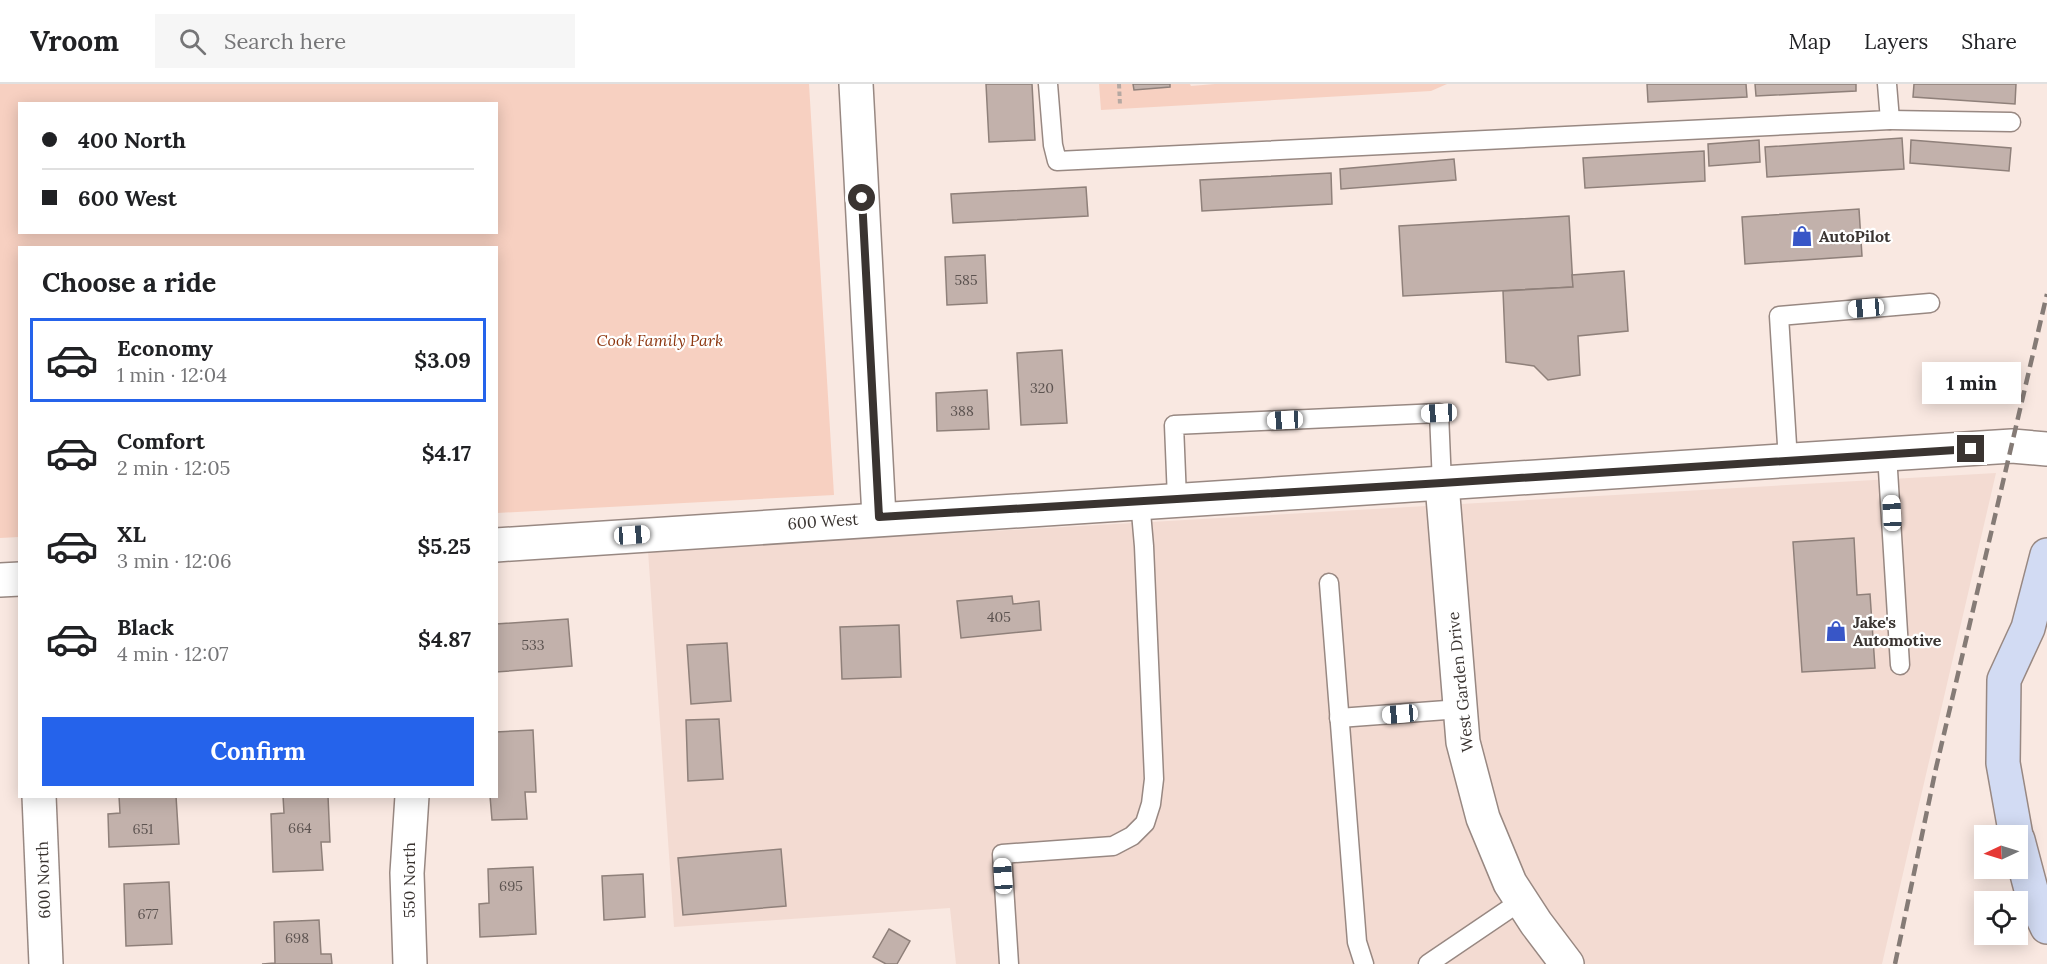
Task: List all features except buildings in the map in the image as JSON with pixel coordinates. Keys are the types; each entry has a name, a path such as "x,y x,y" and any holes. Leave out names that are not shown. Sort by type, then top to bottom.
{"main road":[{"path":"2014,825 2003,763 2004,680 2037,636 2047,555"},
{"path":"2028,878 2033,897 2047,927"}],"street":[{"path":"856,84 879,517"},
{"name":"600 West","path":"498,545 879,517 2012,446 2047,449"},
{"name":"West Garden Drive","path":"1442,483 1463,742 1483,818 1510,883 1536,923 1568,964"},
{"path":"0,580 18,579"},
{"name":"600 North","path":"39,798 46,964"},
{"name":"550 North","path":"410,964 407,873 412,798"}],"lane":[{"path":"1048,84 1053,145 1057,161 1890,120 2011,122"},
{"path":"1887,84 1890,120"},
{"path":"1788,461 1779,316 1930,303"},
{"path":"1177,499 1174,425 1439,413 1442,483"},
{"path":"1887,454 1900,665"},
{"path":"1010,964 1002,854 1113,846 1132,836 1145,823 1151,804 1154,779 1140,501"},
{"path":"1329,583 1357,942 1364,964"},
{"path":"1339,718 1460,709"},
{"path":"1428,964 1521,901"}],"path":[{"path":"1119,84 1120,105"}],"shaded area":[{"path":"1996,473 1882,964 956,964 950,908 674,927 648,551"}],"green space":[{"name":"Cook Family Park","path":"0,84 809,84 834,495 498,513 498,246 18,246 18,537 0,538"},
{"path":"1099,84 1133,84 1134,90 1170,87 1170,84 1190,84 1191,86 1215,84 1447,84 1431,91 1101,110"}],"railway":[{"path":"1895,964 1936,768 2047,294"}],"place":[{"name":"AutoPilot","path":"1802,236"},
{"name":"Jake's Automotive","path":"1836,631"}],"route":[{"path":"862,198 879,517 1971,449"}]}
